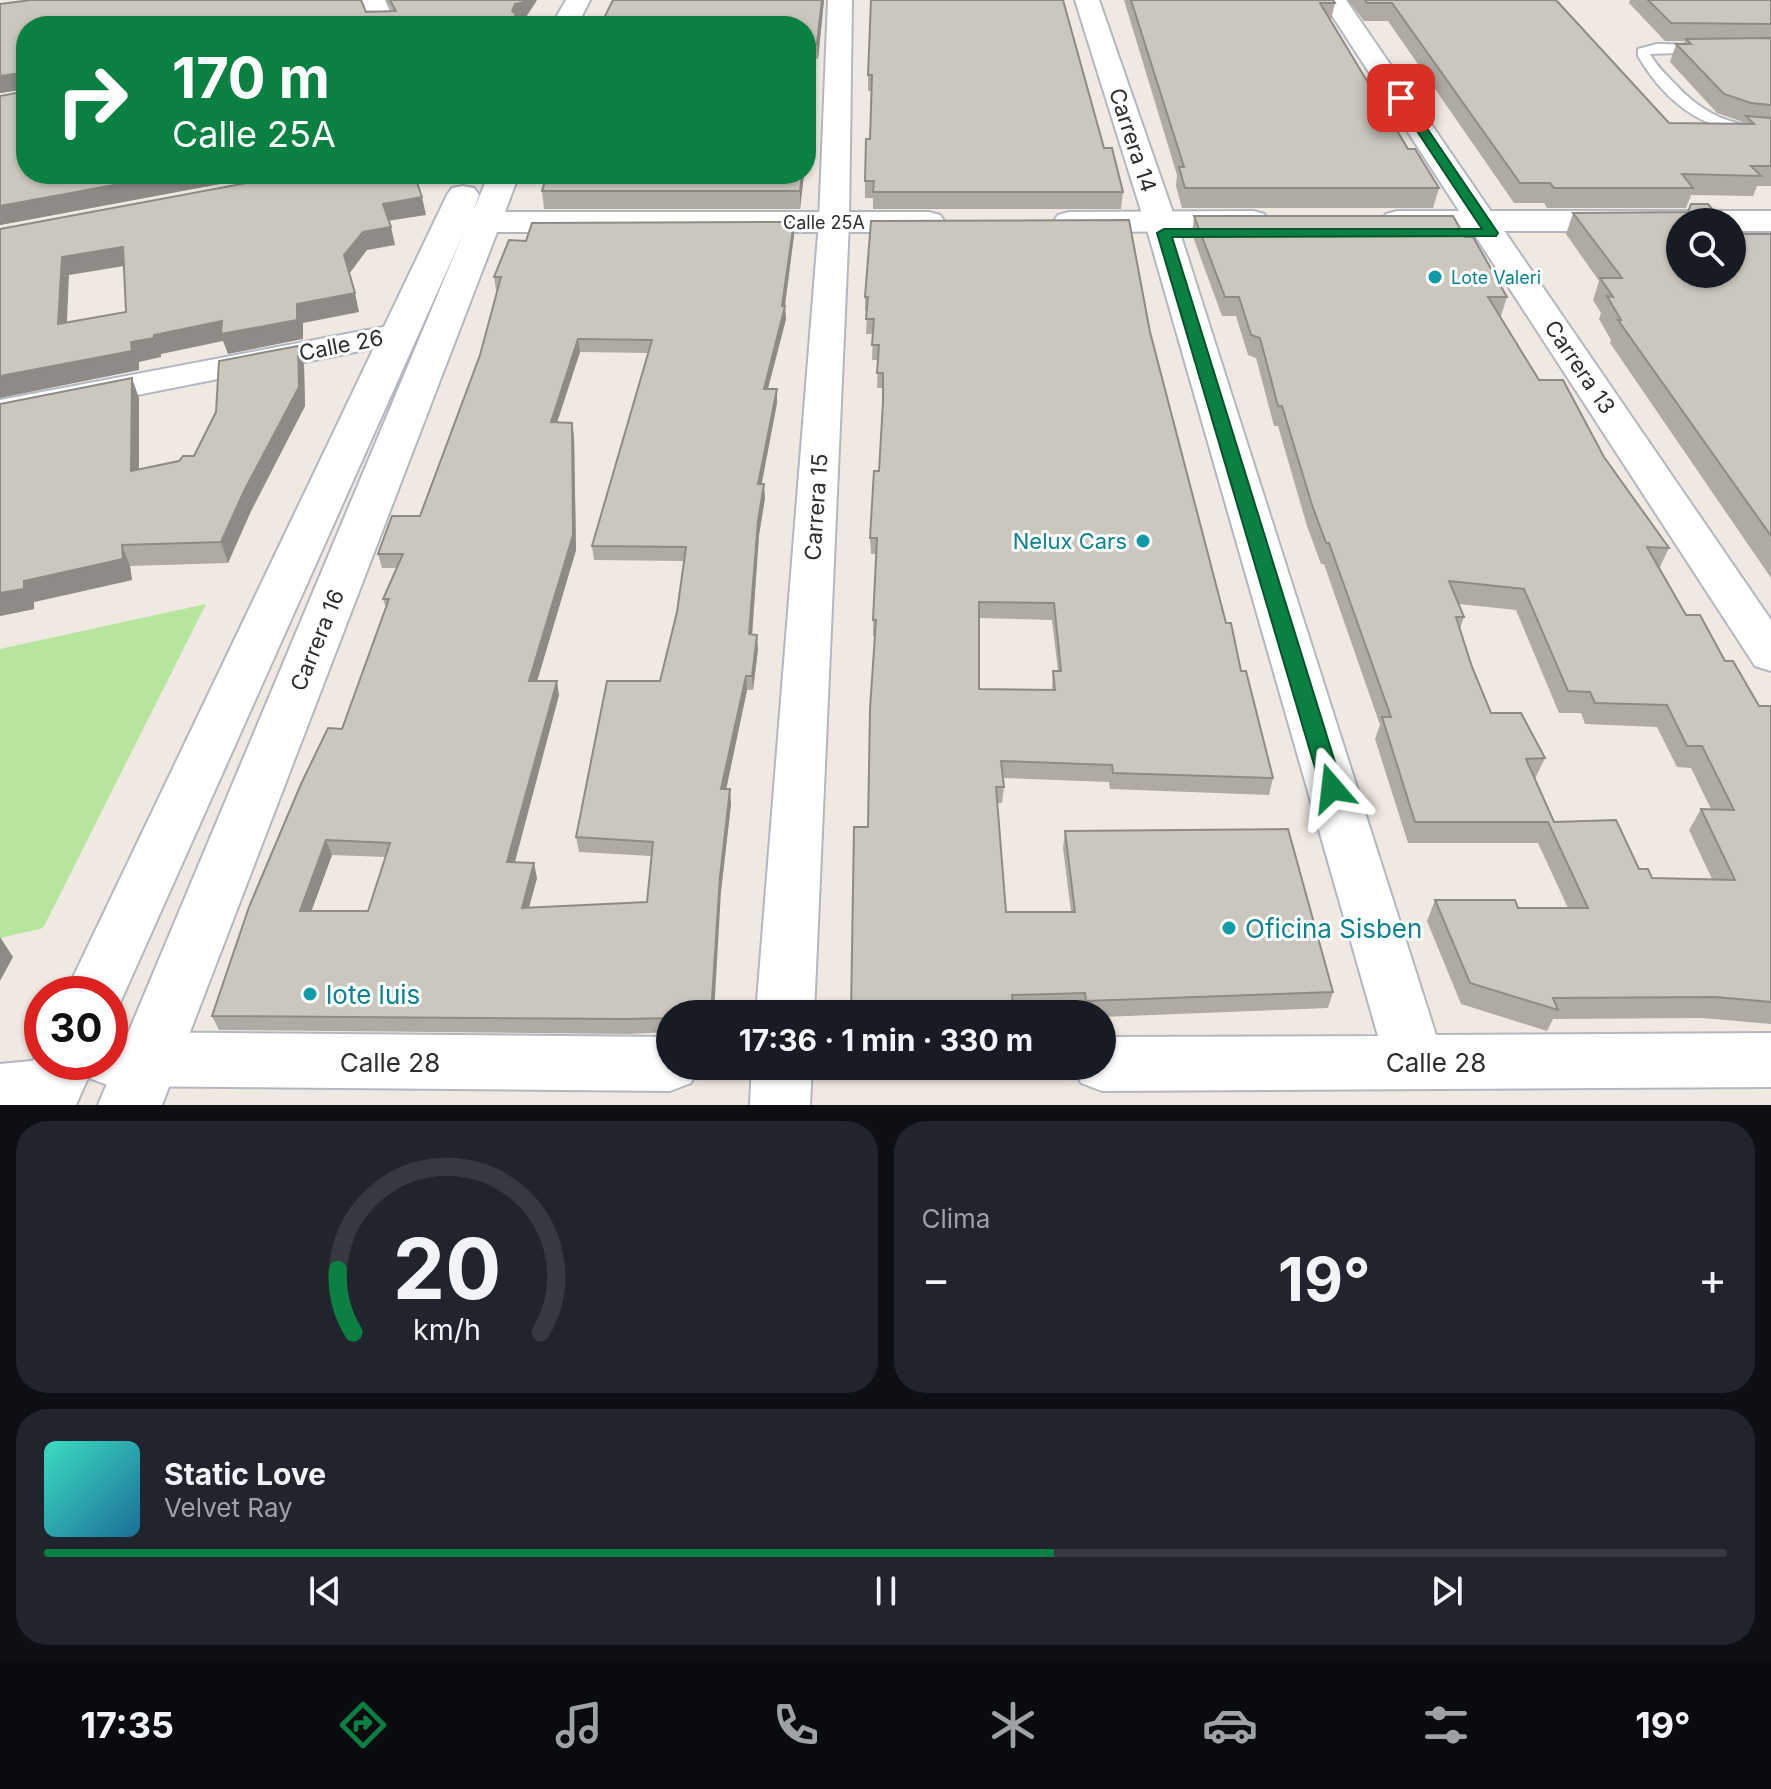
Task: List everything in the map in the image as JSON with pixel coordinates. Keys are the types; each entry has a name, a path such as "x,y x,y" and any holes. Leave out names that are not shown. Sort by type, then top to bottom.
{"street":[{"name":"Carrera 15","path":"786,1000 833,227 840,0"},
{"name":"Carrera 14","path":"1087,0 1162,227 1415,1062"},
{"name":"Carrera 13","path":"1334,0 1771,655"},
{"name":"Carrera 16","path":"129,1075 467,227 470,184"},
{"name":"Carrera 16","path":"103,976 399,334 497,184"},
{"path":"1364,227 1771,221"},
{"name":"Calle 25A","path":"467,227 958,227"},
{"path":"1037,227 1286,227"},
{"path":"1488,227 1666,233"},
{"path":"1746,233 1771,233"},
{"name":"Calle 26","path":"0,411 399,334"},
{"name":"Calle 28","path":"1116,1064 1771,1060"},
{"name":"Calle 28","path":"129,1075 656,1064"},
{"path":"780,1105 781,1080"}],"lane":[{"path":"1715,48 1657,48 1643,52 1684,103 1709,123 1744,131 1771,132"}],"green space":[{"path":"206,604 43,928 0,938 0,649"}],"building":[{"path":"31,0 361,0 366,12 396,11 390,0 525,0 515,4 512,11 515,16 16,16 16,74 0,76 0,4"},
{"path":"613,0 822,0 817,44 816,16 605,16"},
{"path":"871,0 1063,0 1104,148 1112,148 1123,192 873,192 874,181 865,181 866,139 870,139 872,75 868,75"},
{"path":"1131,0 1333,0 1335,3 1320,3 1408,149 1415,149 1439,188 1185,188 1179,167 1184,167"},
{"path":"1365,0 1556,0 1669,123 1754,124 1746,116 1771,118 1771,166 1751,166 1761,176 1682,174 1693,188 1554,188 1550,183 1520,183 1392,3 1367,3"},
{"path":"1648,0 1771,0 1771,24 1671,23"},
{"path":"1771,38 1771,105 1751,103 1724,94 1676,44 1691,44 1686,39"},
{"path":"16,93 16,184 120,184 0,206 0,96"},
{"path":"241,184 417,184 422,197 383,204 391,227 363,232 344,255 355,293 297,304 297,320 221,334 222,321 131,342 132,351 0,376 0,229","holes":["123,247 126,312 58,324 62,257"]},
{"path":"544,184 801,184 800,191 542,191"},
{"path":"1691,204 1708,204 1711,208 1690,208"},
{"path":"1666,212 1666,288 1746,288 1746,234 1771,234 1771,536 1618,320 1621,320 1607,296 1613,297 1600,278 1622,278 1573,213"},
{"path":"1194,216 1453,216 1465,237 1473,237 1507,297 1488,297 1539,380 1563,380 1604,457 1669,548 1647,547 1686,615 1700,615 1725,661 1733,661 1759,706 1771,706 1771,1002 1716,997 1553,998 1558,1010 1470,983 1435,900 1515,900 1518,908 1588,908 1548,822 1415,822 1382,717 1391,717 1329,543 1326,543 1312,505 1282,406 1278,406 1260,338 1251,335 1239,297 1225,297","holes":["1449,581 1524,589 1568,691 1590,692 1595,703 1667,705 1687,746 1702,746 1734,810 1701,809 1735,880 1652,878 1648,869 1639,869 1616,820 1554,822 1526,759 1545,758 1521,713 1491,713 1456,617 1464,617"]},
{"path":"1129,220 1150,332 1226,623 1231,623 1241,671 1246,671 1273,778 1113,773 1112,765 1001,761 1004,787 996,787 1006,912 1075,912 1065,831 1288,829 1333,992 1113,1000 1086,1000 1085,993 1012,995 1013,1000 851,1000 854,827 868,827 877,538 870,538 874,471 879,471 883,402 883,373 877,373 879,345 872,345 874,319 866,319 868,297 865,297 871,221","holes":["979,602 1054,603 1061,671 1053,671 1055,690 979,689"]},
{"path":"794,222 782,306 785,306 764,389 777,389 758,484 764,484 749,634 757,635 752,676 746,676 721,789 730,789 720,877 712,1000 656,1000 656,1018 212,1016 249,907 301,784 328,728 342,729 389,599 383,599 403,554 378,554 392,516 420,516 480,355 501,277 494,277 509,240 526,241 532,223","holes":["578,339 652,340 592,546 686,547 677,612 660,681 607,681 576,837 653,842 647,902 522,908 534,863 507,862 557,681 529,681 573,535 572,423 551,422","326,840 390,843 368,911 300,911"]},
{"path":"298,346 299,387 221,542 122,545 123,559 24,581 24,589 0,593 0,404 132,378 131,471 179,461 183,456 194,456 216,412 219,361"}],"place":[{"name":"Lote Valeri","path":"1435,277"},
{"name":"Nelux Cars","path":"1143,541"},
{"name":"Oficina Sisben","path":"1229,928"},
{"name":"lote luis","path":"310,994"}],"route":[{"path":"1332,788 1164,233 1491,233 1401,98"}]}
